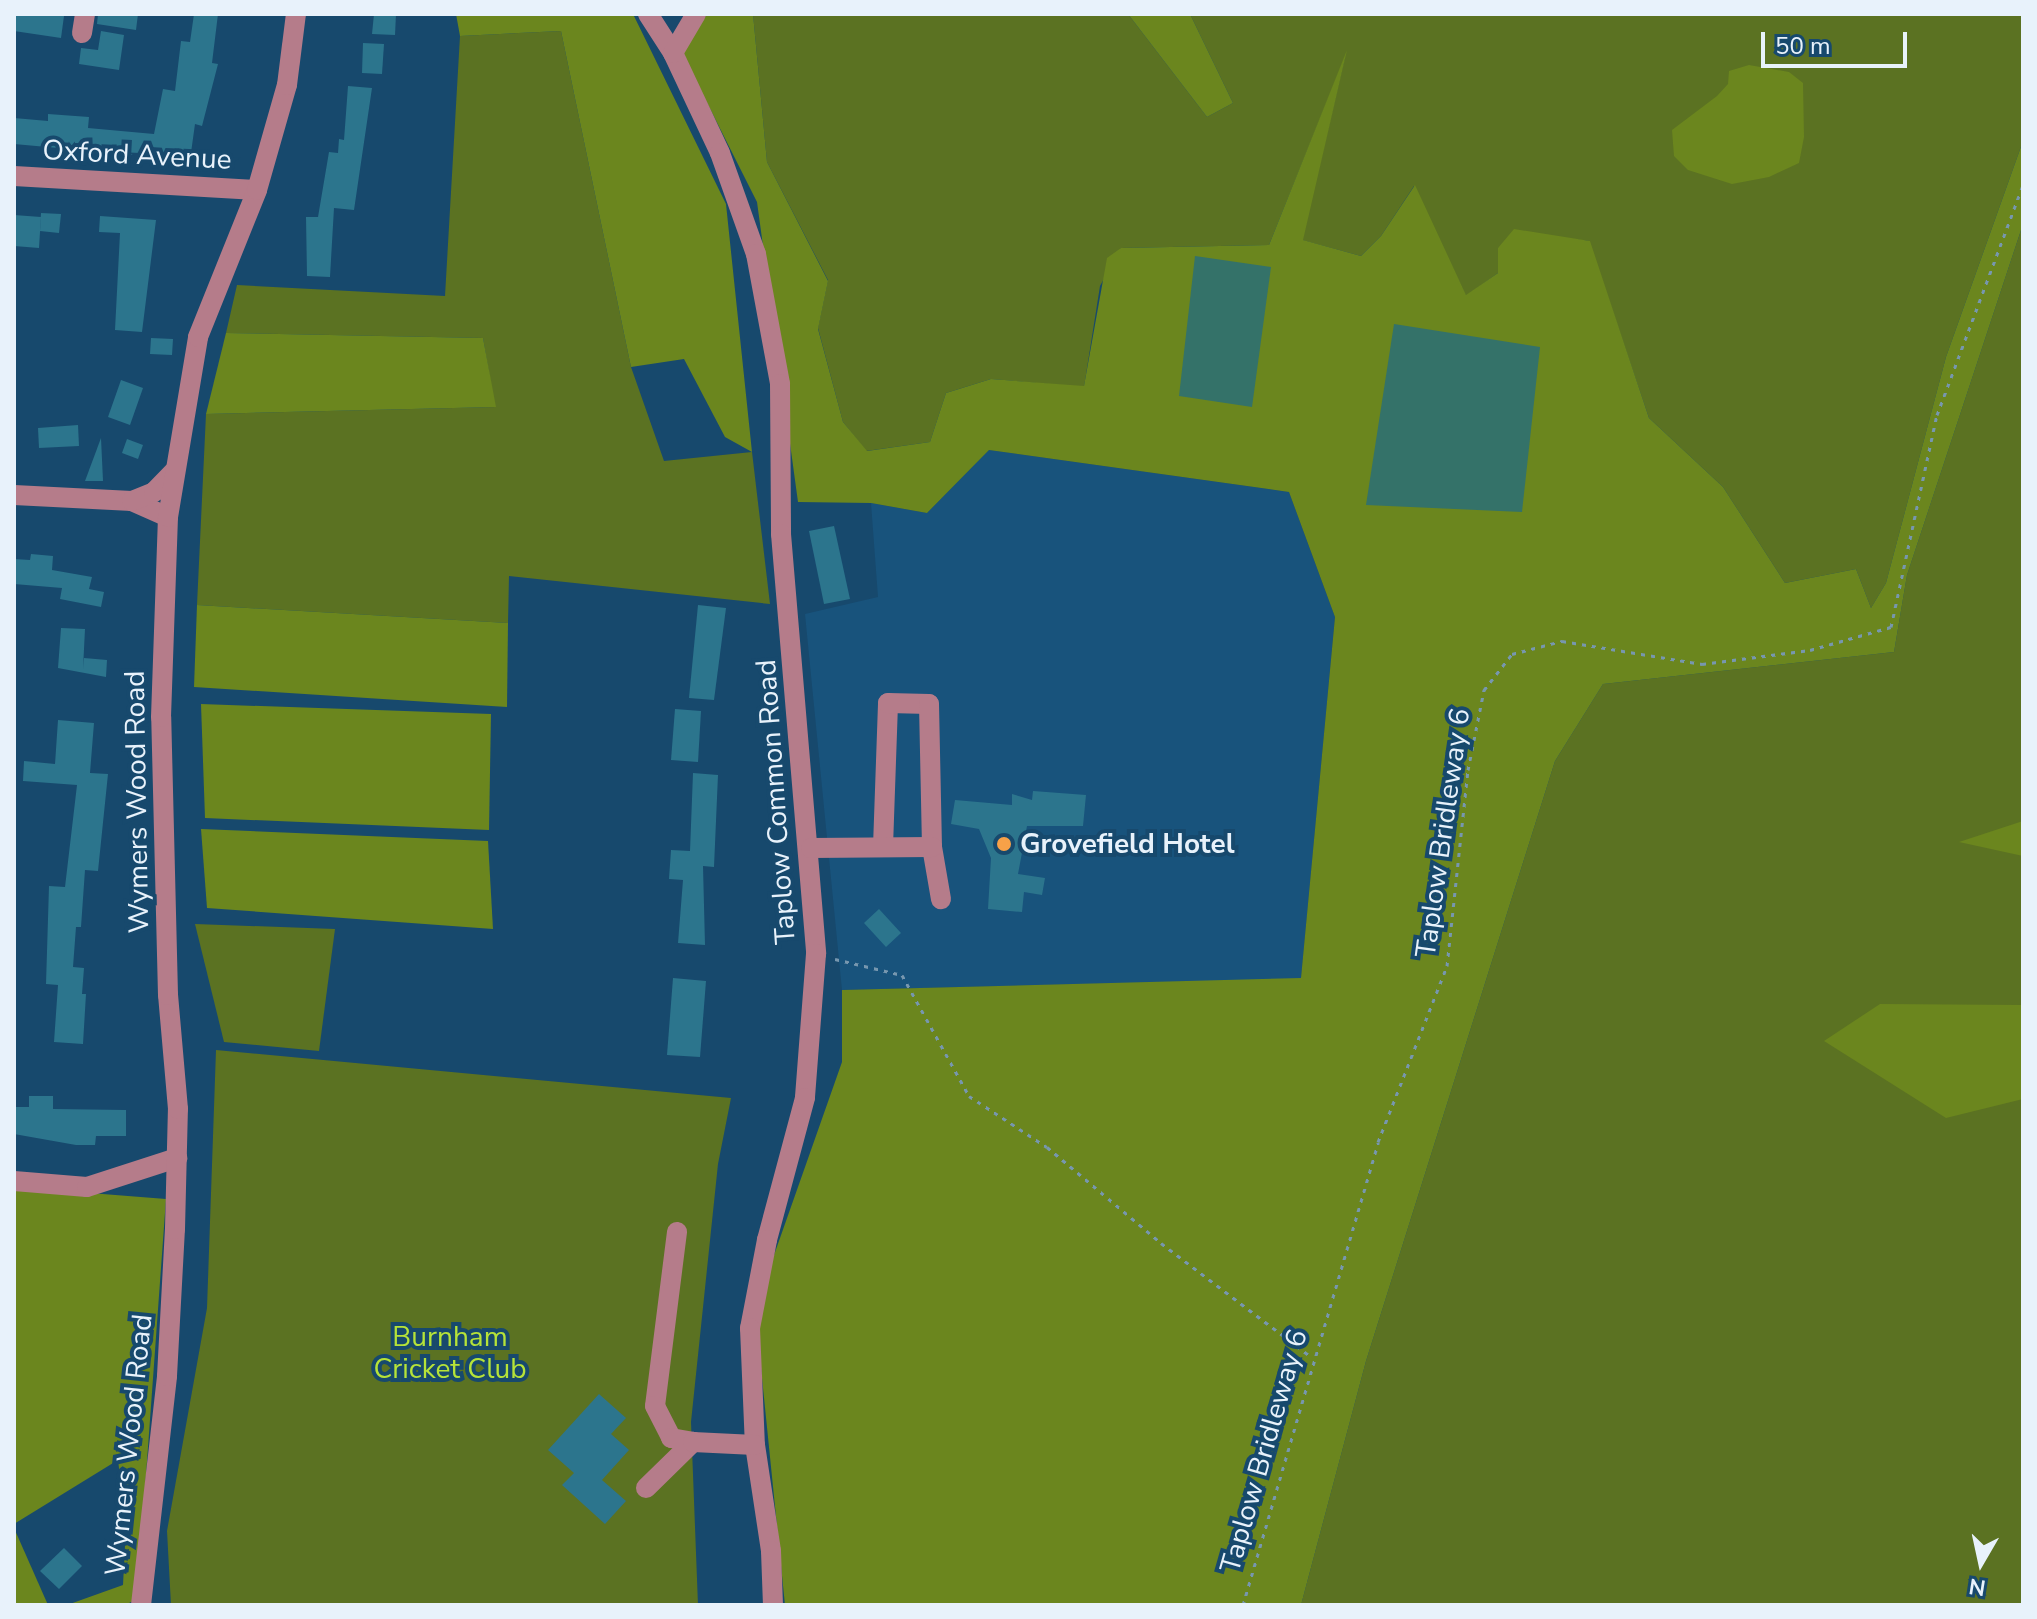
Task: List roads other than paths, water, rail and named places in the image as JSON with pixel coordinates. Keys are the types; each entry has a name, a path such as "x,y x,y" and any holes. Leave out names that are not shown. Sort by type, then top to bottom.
{"street":[{"name":"Wymers Wood Road","path":"141,1605 167,1376 177,1158 161,746 168,517 173,472 198,337 257,190 287,85 296,14"},
{"name":"Taplow Common Road","path":"648,14 673,53 720,153 756,254 780,384 781,534 811,848 816,954 805,1098 767,1240 750,1328 755,1445 771,1551 773,1605"},
{"path":"673,53 696,14"},
{"name":"Oxford Avenue","path":"14,176 257,190"},
{"path":"132,501 154,492 173,472"},
{"path":"14,495 132,501 168,517"},
{"path":"883,847 888,703 929,704 932,847 941,899"},
{"path":"811,848 932,847"},
{"path":"14,1181 87,1187 177,1158"},
{"path":"677,1232 655,1406 671,1438 755,1445"},
{"path":"646,1488 693,1442"}],"place":[{"name":"Grovefield Hotel","path":"1004,844"}],"park label":[{"name":"Burnham Cricket Club","path":"450,1353"}]}
